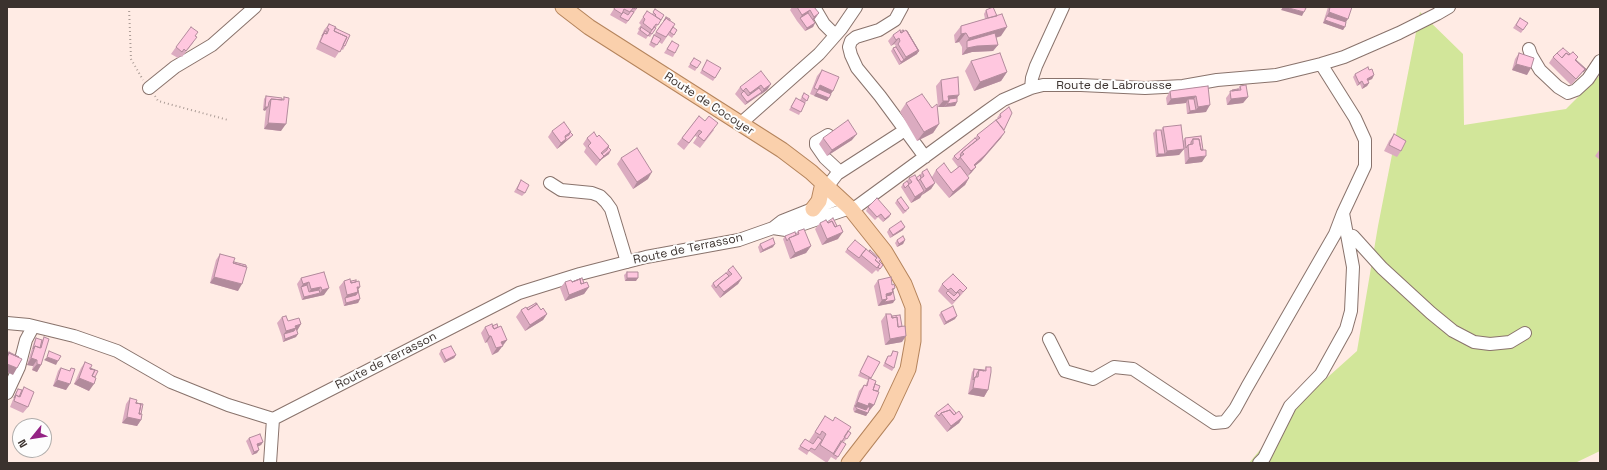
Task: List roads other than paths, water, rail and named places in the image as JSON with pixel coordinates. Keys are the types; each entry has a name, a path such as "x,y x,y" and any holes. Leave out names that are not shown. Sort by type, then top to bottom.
{"main road":[{"name":"Route de Cocoyer","path":"563,7 589,27 782,150 811,172 848,205 885,252 904,284 913,308 913,341 908,369 887,414 849,463"},
{"path":"813,209 819,201 825,185"}],"street":[{"path":"149,88 175,67 212,45 254,7"},
{"path":"814,7 824,24 835,35"},
{"path":"740,124 819,54 856,7"},
{"path":"902,7 896,20 879,30 856,38 851,41 849,48 857,68 925,156"},
{"path":"1031,88 1032,78 1036,66 1063,7"},
{"name":"Route de Labrousse","path":"848,205 925,156 1003,100 1031,88 1043,85 1145,88 1183,86 1217,80 1276,75 1344,57 1399,33 1449,7"},
{"path":"1529,49 1540,70 1558,87 1568,93 1576,90 1588,79 1600,61"},
{"path":"1049,339 1065,371 1093,379 1114,367 1134,369 1214,423 1224,422 1235,409 1331,241 1365,166 1365,140 1355,118 1321,64"},
{"path":"825,185 839,173 899,134"},
{"path":"828,135 816,142 816,145 824,158 839,173"},
{"path":"550,183 561,190 592,193 606,202 611,209 627,262"},
{"name":"Route de Terrasson","path":"272,418 519,293 627,262 739,240 773,228 782,220 813,209 848,205"},
{"name":"Route de Terrasson","path":"773,228 786,230 848,205"},
{"path":"1259,463 1264,458 1290,406 1321,374 1346,329 1351,310 1353,267 1343,212"},
{"path":"1348,235 1353,236 1382,268 1453,331 1474,342 1490,344 1510,342 1525,333"},
{"path":"7,323 74,336 117,351 171,382 228,404 272,418 270,463"},
{"path":"7,393 19,367 26,340 33,327"}]}
